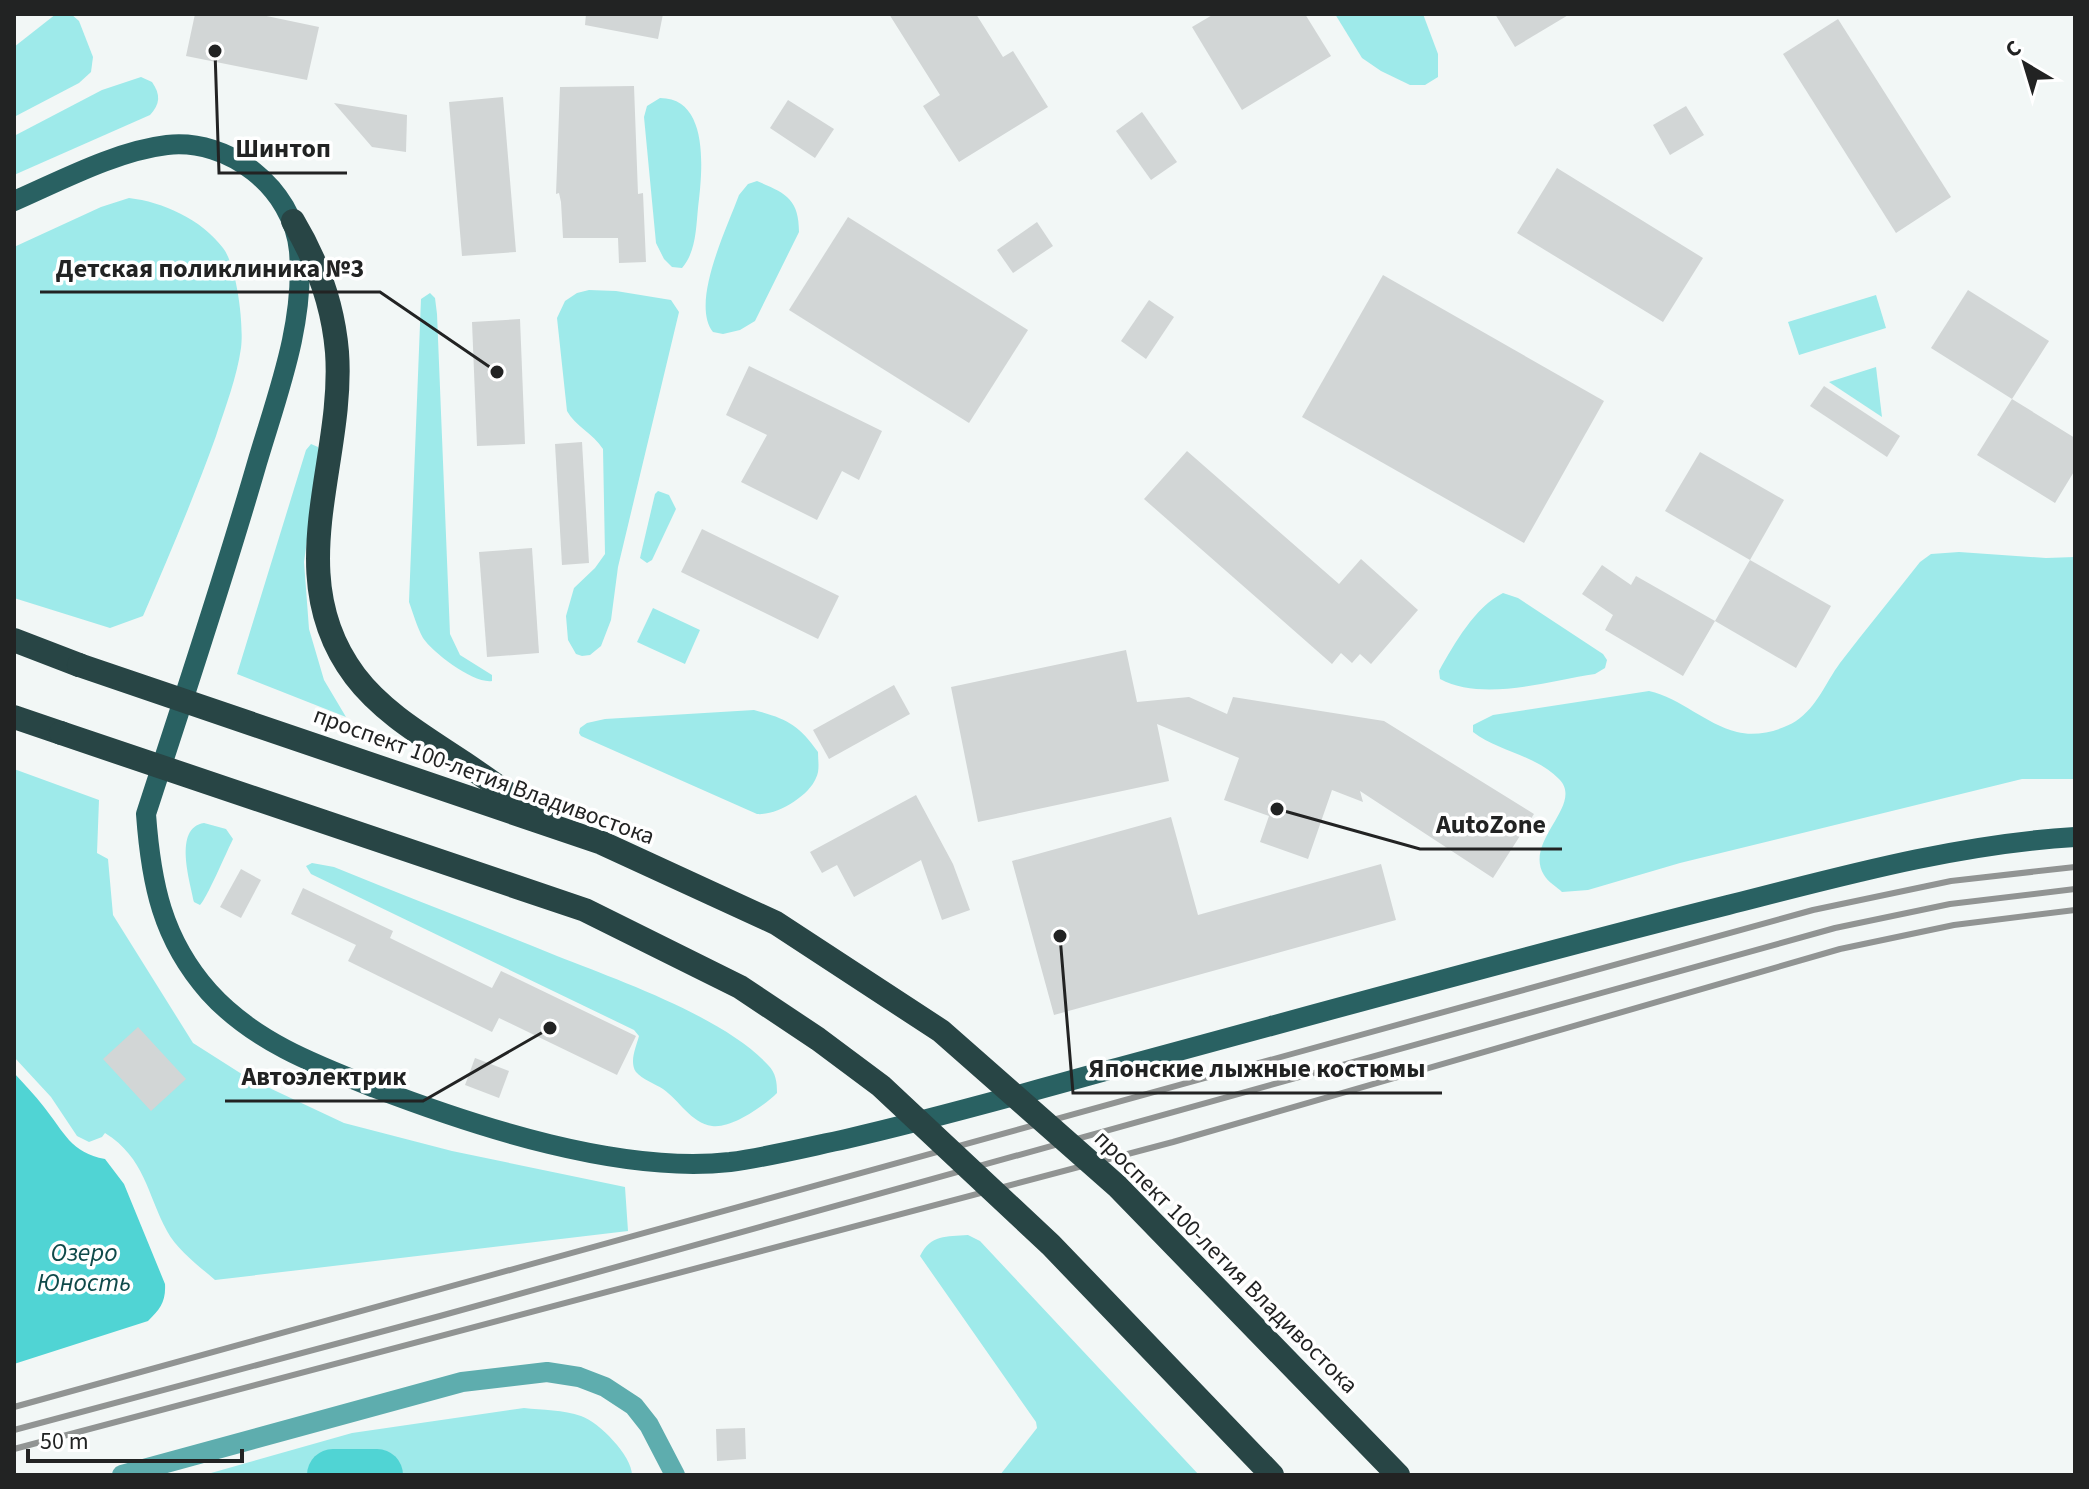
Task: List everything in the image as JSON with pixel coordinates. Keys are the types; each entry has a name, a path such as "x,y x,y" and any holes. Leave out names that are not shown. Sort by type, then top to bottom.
{"highway":[{"path":"293,221 310,249 322,280 337,353 336,399 316,553 323,612 344,659 372,695 407,725 553,826"},
{"name":"проспект 100-летия Владивостока","path":"14,640 79,665 602,843 776,923 941,1031 1117,1186 1398,1475"},
{"path":"14,717 585,910 740,987 881,1086 1051,1245 1272,1475"}],"main road":[{"path":"14,201 132,152 168,145 194,146 226,156 253,170 273,187 293,221 299,251 294,335 235,539 146,814 149,861 163,920 190,968 212,995 243,1023 284,1050 434,1110 597,1154 667,1163 728,1162 818,1145 948,1114 1577,943 1890,865 2016,841 2075,837"}],"street":[{"path":"122,1475 462,1382 547,1372 579,1377 605,1387 634,1406 649,1425 673,1470"}],"shaded area":[{"path":"56,14 71,14 79,21 93,57 91,72 79,83 14,117 14,47"},
{"path":"1335,14 1423,14 1438,54 1438,77 1425,85 1410,85 1381,71 1362,58"},
{"path":"141,77 152,82 158,95 156,107 150,115 14,175 14,136 102,90"},
{"path":"660,98 676,101 688,111 700,141 701,177 696,232 690,255 682,268 672,267 656,243 644,117 647,106"},
{"path":"757,181 783,193 793,204 799,232 755,321 740,330 723,334 713,332 707,319 706,303 713,265 739,195 748,184"},
{"path":"129,198 155,203 193,220 223,248 236,281 242,338 237,370 216,436 143,616 110,628 14,598 14,247 101,207"},
{"path":"589,290 671,300 679,312 618,567 611,620 601,646 590,655 582,656 576,654 568,640 566,616 574,588 605,554 603,449 567,411 557,318 565,301"},
{"path":"430,293 435,298 437,314 450,634 460,655 492,675 492,681 465,673 435,651 423,638 409,602 421,299"},
{"path":"1876,295 1886,328 1799,355 1788,322"},
{"path":"1876,367 1882,417 1829,382"},
{"path":"311,444 318,447 319,454 304,562 309,629 324,680 346,717 237,674 306,450"},
{"path":"658,491 669,495 676,509 652,560 647,563 640,558"},
{"path":"1959,552 2075,557 2075,779 2022,779 1680,863 1588,890 1562,892 1546,878 1540,862 1541,849 1565,800 1565,789 1559,779 1540,764 1483,739 1473,732 1473,725 1493,715 1649,691 1672,699 1737,732 1760,733 1783,728 1810,709 1840,663 1920,562 1931,554"},
{"path":"1503,593 1518,598 1603,654 1607,660 1605,668 1595,674 1516,688 1476,689 1440,679 1439,671 1466,627 1483,607"},
{"path":"653,608 700,630 685,664 637,642"},
{"path":"754,710 791,724 818,752 817,775 812,785 799,798 765,814 757,814 579,733 587,723 605,719"},
{"path":"14,769 99,800 97,853 108,859 113,915 193,1043 248,1078 344,1123 452,1151 625,1187 628,1231 215,1280 171,1238 144,1178 129,1154 105,1133 89,1142 77,1136 51,1097 14,1057"},
{"path":"204,823 226,829 233,839 200,905 194,902 186,845 189,834"},
{"path":"312,863 334,867 639,988 698,1016 725,1031 768,1065 776,1078 777,1093 756,1110 728,1124 705,1124 691,1116 663,1089 636,1072 633,1059 639,1036 634,1030 311,874 306,866"},
{"path":"968,1235 980,1241 1199,1475 1000,1475 1037,1428 1036,1422 920,1256 934,1240"},
{"path":"524,1408 567,1412 588,1419 621,1450 632,1475 204,1475 352,1433"}],"water":[{"name":"Озеро Юность","path":"14,1073 69,1140 84,1152 105,1159 124,1184 165,1290 161,1305 148,1321 14,1364"}],"building":[{"path":"195,14 257,14 319,27 307,80 186,56"},
{"path":"586,14 663,14 658,39 585,25"},
{"path":"889,14 976,14 1003,57 1013,51 1048,107 959,162 923,106 940,95"},
{"path":"1214,14 1305,14 1331,56 1242,110 1192,27"},
{"path":"1495,14 1570,14 1515,47"},
{"path":"1838,19 1951,197 1896,233 1783,54"},
{"path":"634,86 638,194 643,193 646,262 619,263 618,238 563,238 561,202 559,193 556,194 560,87"},
{"path":"503,97 516,252 462,256 449,102"},
{"path":"788,100 834,129 815,158 770,128"},
{"path":"334,103 407,115 406,152 372,147"},
{"path":"1686,106 1704,135 1670,155 1653,125"},
{"path":"1142,112 1177,162 1151,180 1116,131"},
{"path":"1557,168 1703,258 1663,322 1517,233"},
{"path":"848,217 1028,330 969,423 789,310"},
{"path":"1037,222 1053,246 1013,273 997,250"},
{"path":"1383,275 1604,401 1524,543 1302,417"},
{"path":"1968,290 2049,341 2012,399 1931,348"},
{"path":"1149,300 1174,317 1146,359 1121,341"},
{"path":"520,319 525,444 477,446 472,322"},
{"path":"749,366 882,431 859,480 842,471 817,520 741,482 767,435 726,415"},
{"path":"1824,386 1900,436 1887,457 1810,406"},
{"path":"2012,399 2075,438 2075,470 2055,503 1977,455"},
{"path":"582,442 589,563 562,565 555,444"},
{"path":"1187,451 1339,584 1361,559 1418,610 1371,664 1360,654 1352,663 1341,653 1332,664 1144,499"},
{"path":"1700,452 1784,500 1750,560 1665,511"},
{"path":"702,529 839,596 818,639 681,572"},
{"path":"532,548 539,653 487,657 479,552"},
{"path":"1750,560 1831,606 1796,668 1715,621"},
{"path":"1602,565 1631,585 1636,576 1715,621 1683,676 1605,630 1613,615 1582,594"},
{"path":"1126,650 1137,702 1189,697 1227,714 1233,697 1384,721 1534,814 1493,878 1360,791 1363,802 1332,790 1308,859 1260,842 1269,816 1224,800 1239,758 1157,724 1169,781 978,822 951,687"},
{"path":"894,685 910,714 829,759 813,730"},
{"path":"916,795 953,864 970,910 942,920 921,860 854,897 837,865 822,873 810,852"},
{"path":"1171,817 1198,915 1381,864 1396,920 1054,1015 1012,861"},
{"path":"241,869 261,880 241,918 220,907"},
{"path":"303,888 393,931 390,938 492,988 501,971 636,1036 617,1075 499,1018 492,1032 348,961 356,945 291,914"},
{"path":"138,1027 186,1079 151,1111 103,1059"},
{"path":"475,1058 509,1071 499,1098 465,1085"},
{"path":"745,1428 746,1459 717,1461 716,1429"}],"waterway":[{"path":"333,1475 377,1475"}],"railway":[{"path":"14,1407 1813,910 1951,881 2075,867"},
{"path":"14,1430 440,1316 1835,928 1950,904 2075,889"},
{"path":"14,1449 1173,1142 1840,949 1954,925 2075,910"}],"place":[{"name":"Шинтоп","path":"215,51"},
{"name":"Детская поликлиника №3","path":"497,372"},
{"name":"AutoZone","path":"1277,809"},
{"name":"Японские лыжные костюмы","path":"1060,936"},
{"name":"Автоэлектрик","path":"550,1028"}]}
